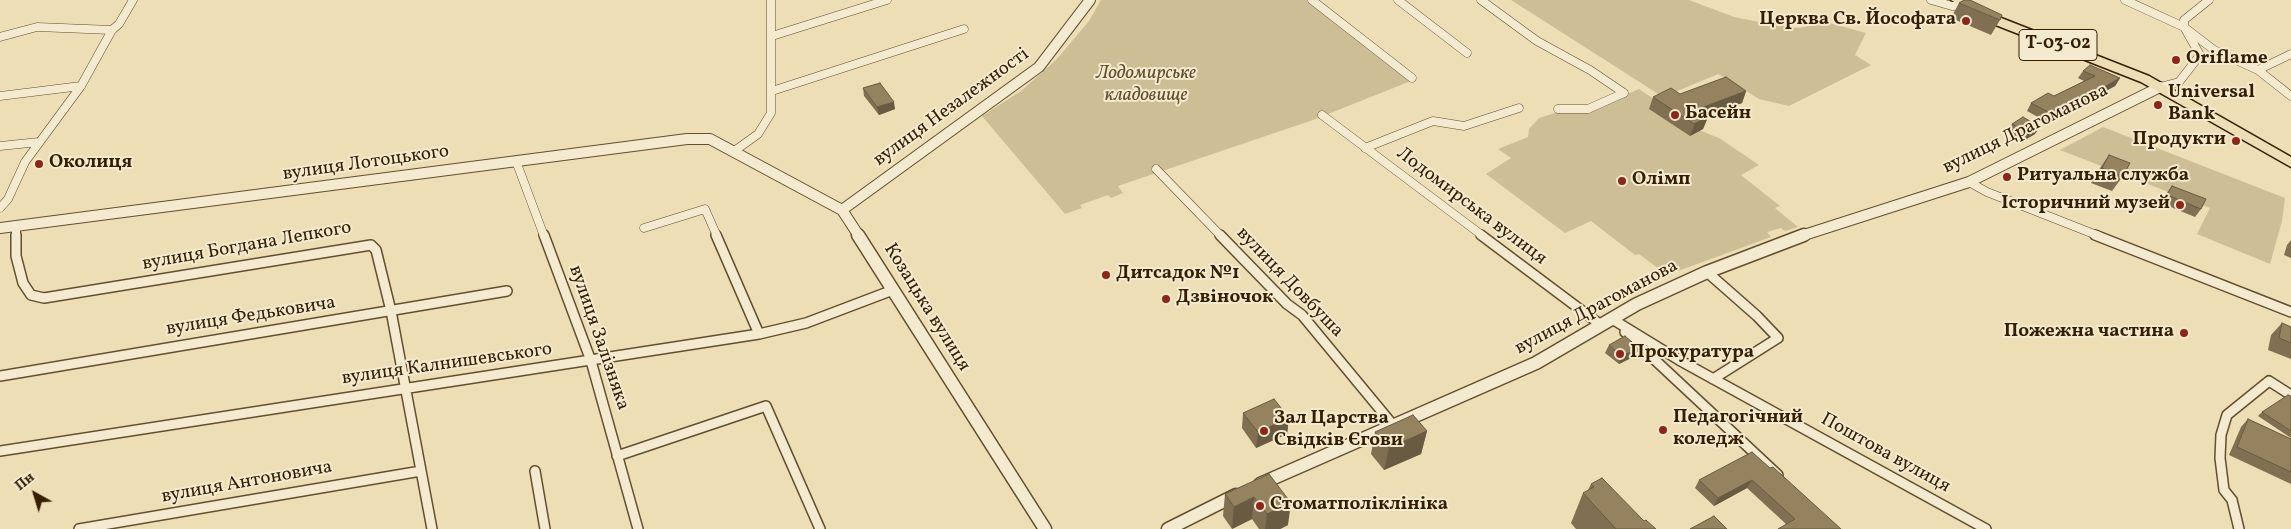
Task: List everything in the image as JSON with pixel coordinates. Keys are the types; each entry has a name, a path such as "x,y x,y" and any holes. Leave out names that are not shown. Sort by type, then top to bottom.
{"main road":[{"name":"Т-03-02","path":"1961,3 1987,17 2160,87 2291,163"}],"street":[{"path":"0,208 8,199 25,162 81,86 112,30 119,24 133,0"},
{"path":"733,152 758,134 766,125 771,113 771,0"},
{"path":"772,36 887,0"},
{"name":"вулиця Незалежності","path":"842,210 1039,67 1067,33 1090,0"},
{"path":"1312,0 1412,78"},
{"path":"1398,0 1467,53"},
{"path":"1481,0 1537,41 1590,70 1624,93 1588,109 1558,109"},
{"path":"1931,0 1952,6 1961,3"},
{"path":"2125,0 2184,27 2214,50 2258,70 2291,96"},
{"path":"2200,54 2184,27 2184,20 2208,0"},
{"path":"0,37 37,26 112,30"},
{"path":"772,91 964,29"},
{"path":"2160,87 2179,82 2200,54 2214,50"},
{"path":"2258,70 2291,54"},
{"path":"0,96 81,86"},
{"name":"вулиця Драгоманова","path":"1168,529 1230,497 1536,363 1637,304 1707,272 1814,231 1969,182 2160,87"},
{"path":"1366,148 1433,121 1464,126 1519,108"},
{"name":"Лодомирська вулиця","path":"1322,115 1601,325"},
{"name":"вулиця Лотоцького","path":"0,228 688,138 710,139 733,152"},
{"path":"0,146 39,142"},
{"name":"Козацька вулиця","path":"733,152 842,210 1045,529"},
{"name":"вулиця Залізняка","path":"516,161 591,361 638,529"},
{"name":"вулиця Довбуша","path":"1156,169 1287,304 1302,315 1393,425"},
{"path":"1969,182 1987,192 2291,312"},
{"path":"644,228 705,209 759,334"},
{"name":"вулиця Богдана Лепкого","path":"16,227 16,256 23,283 31,296 44,298 72,295 363,245 372,246 376,250 391,311 432,529"},
{"path":"1707,272 1757,316 1778,338 1713,379"},
{"name":"вулиця Калнишевського","path":"0,452 759,334 806,323 892,290"},
{"name":"вулиця Федьковича","path":"0,376 507,291"},
{"path":"1612,319 1786,482"},
{"name":"Поштова вулиця","path":"1612,319 1713,379 1986,529"},
{"path":"2239,529 2232,500 2224,490 2220,458 2221,435 2227,415 2269,381 2291,395"},
{"path":"617,456 766,406 820,529"},
{"name":"вулиця Антоновича","path":"79,529 421,471"},
{"path":"535,471 545,529"}],"green space":[{"name":"Лодомирське кладовище","path":"1101,0 1307,0 1411,81 1313,120 1118,186 1123,193 1111,198 1108,195 1080,205 1082,208 1065,214 982,116 1021,91 1056,60 1089,21"},
{"path":"1511,0 1689,0 1734,17 1774,25 1799,28 1826,22 1866,33 1855,55 1871,65 1789,106 1759,99 1718,74 1663,97"},
{"name":"Олімп","path":"1639,89 1701,131 1719,138 1759,165 1741,175 1780,206 1775,208 1798,227 1785,231 1781,228 1767,232 1771,237 1667,275 1639,254 1635,255 1591,221 1565,233 1486,174 1511,158 1498,149 1528,137 1529,129 1539,118 1561,111 1589,111"},
{"path":"2103,127 2285,198 2282,221 2270,264 2197,234 2210,208 2060,150"}],"building":[{"path":"1964,0 1970,0 2002,15 2000,20 1959,3"},
{"path":"2090,65 2120,78 2052,114 2031,103 2048,93 2054,96 2095,76 2083,71"},
{"path":"1726,77 1746,91 1701,108 1705,110 1700,112 1708,117 1694,124 1653,97 1671,88 1680,94"},
{"path":"880,83 894,102 877,107 863,88"},
{"path":"2023,117 2040,127 2028,133 2012,124"},
{"path":"2109,155 2130,163 2123,176 2102,168"},
{"path":"2172,186 2206,199 2201,209 2167,195"},
{"path":"2282,323 2291,327 2291,343 2279,338"},
{"path":"1625,336 1639,348 1622,356 1609,345"},
{"path":"2288,395 2291,396 2291,431 2262,412"},
{"path":"1274,399 1289,418 1258,432 1243,413"},
{"path":"1413,415 1427,431 1389,448 1375,432"},
{"path":"2248,419 2291,439 2291,472 2237,447"},
{"path":"1752,452 1770,468 1773,467 1841,529 1778,529 1795,519 1752,480 1718,498 1699,480"},
{"path":"1269,474 1291,503 1267,514 1254,497 1234,507 1225,494"},
{"path":"1602,478 1644,521 1646,520 1656,529 1616,529 1583,493 1594,487 1591,484"},
{"path":"1714,516 1727,529 1690,529"}],"place":[{"name":"Церква Св. Йософата","path":"1966,21"},
{"name":"Oriflame","path":"2176,60"},
{"name":"Universal Bank","path":"2158,105"},
{"name":"Басейн","path":"1675,115"},
{"name":"Продукти","path":"2236,141"},
{"name":"Околиця","path":"39,164"},
{"name":"Ритуальна служба","path":"2007,177"},
{"name":"Олімп","path":"1622,181"},
{"name":"Історичний музей","path":"2180,205"},
{"name":"Дитсадок №1","path":"1106,275"},
{"name":"Дзвіночок","path":"1166,299"},
{"name":"Пожежна частина","path":"2184,333"},
{"name":"Прокуратура","path":"1620,354"},
{"name":"Педагогічний коледж","path":"1663,430"},
{"name":"Зал Царства Свідків Єгови","path":"1264,431"},
{"name":"Стоматполіклініка","path":"1260,506"}]}
